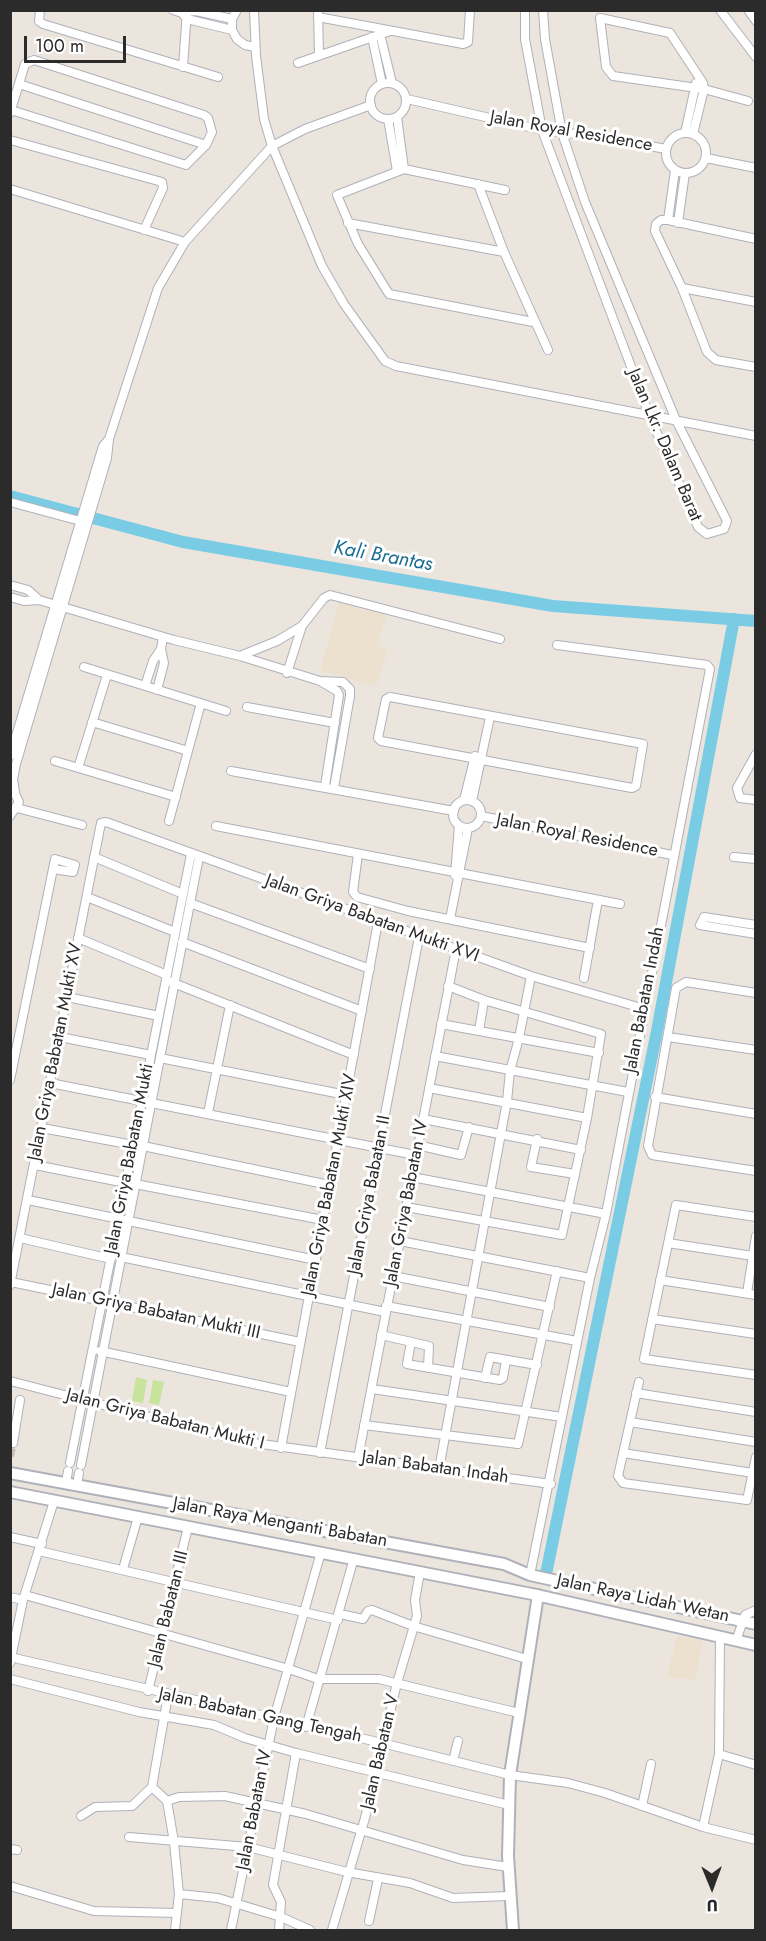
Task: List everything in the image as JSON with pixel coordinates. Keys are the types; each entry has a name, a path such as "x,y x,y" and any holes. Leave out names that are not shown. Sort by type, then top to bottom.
{"main road":[{"name":"Jalan Raya Menganti Babatan","path":"10,1473 71,1484 321,1552 535,1594"},
{"name":"Jalan Raya Menganti Babatan","path":"10,1492 188,1527 213,1522 504,1564 530,1575"},
{"path":"513,1930 508,1867 510,1775 535,1594 530,1575"},
{"name":"Jalan Raya Lidah Wetan","path":"530,1575 756,1624"},
{"name":"Jalan Raya Lidah Wetan","path":"535,1594 756,1645"}],"street":[{"path":"40,10 39,21 43,24 218,77"},
{"path":"237,10 232,19 232,30 237,39 245,45 255,47"},
{"path":"254,10 255,47 264,119 272,146 322,266 344,304 385,361 396,366 756,436"},
{"path":"320,55 318,14 466,44 470,10"},
{"name":"Jalan Lkr. Dalam Barat","path":"525,10 525,39 542,130 650,417 698,527 707,534 724,529 727,521 676,420 585,201 561,133 544,39 543,10"},
{"path":"720,10 756,57"},
{"path":"748,10 756,21"},
{"path":"182,13 183,67"},
{"path":"182,13 232,19"},
{"path":"182,13 232,30"},
{"path":"689,133 704,143 706,158 698,170 685,173 675,170 669,164 666,149 670,141 689,133 704,89 700,77 667,31 600,18 606,67 613,76 694,87 704,89 748,101"},
{"path":"298,63 390,30"},
{"path":"376,36 392,83 404,91 407,99 403,112 397,117 388,119 377,115 370,105 372,92 382,84 392,83"},
{"path":"376,36 382,84"},
{"path":"34,60 204,115 208,118 212,132 206,145 186,165 11,112 25,64 34,60"},
{"path":"689,133 694,87 700,77"},
{"path":"19,84 206,145"},
{"name":"Jalan Royal Residence","path":"407,99 542,130 607,138 666,149"},
{"path":"18,808 12,779 16,764 108,439 158,288 185,242 272,146 305,129 370,105"},
{"path":"397,117 400,170"},
{"path":"388,119 400,170"},
{"path":"10,140 162,182 163,188 144,230"},
{"path":"706,158 756,168"},
{"path":"505,190 400,170 338,193 337,199 358,244 387,292 392,296 533,322"},
{"path":"668,220 675,170"},
{"path":"678,223 685,173"},
{"path":"478,184 533,322 548,350"},
{"path":"10,189 185,242"},
{"path":"756,239 668,220 661,220 656,225 655,231 712,357 756,367"},
{"path":"348,223 504,252"},
{"path":"682,288 756,302"},
{"path":"10,502 85,520"},
{"path":"10,585 28,590 39,600 59,607 240,656 287,673 315,680 343,682 350,689 334,788"},
{"path":"287,673 302,626 324,598 333,596 500,639"},
{"path":"10,597 24,601 39,600"},
{"path":"10,756 59,607"},
{"path":"240,656 277,641 302,626"},
{"path":"157,690 164,663 161,649 163,637"},
{"name":"Jalan Babatan Indah","path":"530,1575 551,1484 590,1278 606,1214 672,855 710,669 707,666 557,645"},
{"path":"145,686 153,661 161,649"},
{"path":"84,667 226,711"},
{"path":"78,768 107,675"},
{"path":"315,680 339,693 324,786"},
{"path":"390,697 490,717 644,746 636,786 632,788 479,756 379,740 386,699 390,697"},
{"path":"169,821 201,703"},
{"path":"247,707 335,723"},
{"path":"468,800 490,717"},
{"path":"92,722 188,751"},
{"path":"756,754 737,789 740,798 756,800"},
{"path":"55,761 176,797"},
{"path":"231,771 454,811"},
{"path":"456,875 468,828 478,822 481,816 478,804 468,800 457,804 454,818 459,825 468,828"},
{"path":"10,816 18,808"},
{"path":"18,808 82,825"},
{"name":"Jalan Royal Residence","path":"481,816 672,855"},
{"name":"Jalan Griya Babatan Mukti XVI","path":"101,823 106,822 531,976 645,1009"},
{"name":"Jalan Griya Babatan Mukti XV","path":"11,1283 101,823"},
{"path":"450,919 459,825"},
{"path":"216,826 456,875 620,904"},
{"path":"358,854 354,895 408,911 590,948"},
{"name":"Jalan Griya Babatan Mukti","path":"71,1484 70,1465 82,1401 175,932 183,894 195,856"},
{"name":"Jalan Griya Babatan Mukti","path":"71,1484 80,1467 190,903 195,856"},
{"path":"94,857 183,894"},
{"path":"734,857 756,859"},
{"path":"11,1075 53,869"},
{"path":"87,897 175,932"},
{"path":"584,978 598,900"},
{"path":"190,903 370,969"},
{"path":"756,925 704,917 700,925 756,934"},
{"name":"Jalan Griya Babatan Mukti XIV","path":"281,1448 378,922"},
{"name":"Jalan Griya Babatan II","path":"320,1453 419,937"},
{"path":"78,938 167,977 174,983 354,1055"},
{"path":"182,942 362,1011"},
{"name":"Jalan Griya Babatan IV","path":"358,1458 456,949"},
{"path":"439,1469 502,1132 510,1071 531,976"},
{"path":"756,993 686,982 676,988 648,1146 652,1155 756,1171"},
{"path":"406,1207 484,1223 562,1235 587,1118 601,1034 484,1000 448,986"},
{"path":"67,997 159,1016"},
{"path":"479,1031 484,1000"},
{"path":"208,1113 230,1005"},
{"path":"441,1024 599,1053"},
{"path":"60,1037 151,1055"},
{"path":"668,1037 756,1050"},
{"path":"435,1056 628,1092"},
{"path":"160,1058 346,1095"},
{"path":"51,1083 415,1155"},
{"path":"429,1088 587,1118"},
{"path":"655,1097 756,1114"},
{"path":"423,1119 502,1132 581,1149"},
{"path":"417,1145 461,1155 469,1127"},
{"path":"42,1128 133,1144"},
{"path":"537,1139 531,1167 575,1174"},
{"path":"143,1146 329,1185"},
{"path":"35,1165 126,1183"},
{"path":"412,1177 606,1214"},
{"path":"135,1184 323,1220"},
{"path":"28,1200 316,1260"},
{"path":"756,1217 676,1205 644,1359 756,1375"},
{"path":"660,1281 751,1294 756,1236"},
{"path":"20,1238 111,1259"},
{"path":"400,1240 590,1278"},
{"path":"668,1243 753,1256"},
{"path":"121,1257 309,1297 577,1341"},
{"path":"364,1425 518,1444 557,1271"},
{"path":"393,1275 550,1307"},
{"name":"Jalan Griya Babatan Mukti III","path":"11,1283 300,1342"},
{"path":"652,1319 756,1334"},
{"path":"381,1335 429,1346 428,1368"},
{"path":"411,1342 406,1364 502,1380 506,1360"},
{"path":"93,1349 291,1392"},
{"path":"485,1378 489,1357 537,1365"},
{"name":"Jalan Griya Babatan Mukti I","path":"10,1381 92,1404 281,1448 320,1453"},
{"path":"639,1382 623,1453 620,1480 747,1500 756,1457"},
{"path":"372,1389 562,1417"},
{"path":"636,1394 756,1412"},
{"path":"13,1443 20,1400"},
{"path":"630,1422 756,1442"},
{"name":"Jalan Babatan Indah","path":"320,1453 551,1484"},
{"path":"623,1453 753,1473"},
{"path":"70,1465 80,1467"},
{"path":"11,1659 24,1598 54,1501"},
{"path":"123,1569 138,1517"},
{"name":"Jalan Babatan III","path":"148,1691 177,1582 188,1527"},
{"path":"10,1537 40,1548 304,1612 363,1619 368,1611 372,1610 413,1626 527,1659"},
{"name":"Jalan Babatan IV","path":"231,1930 274,1718 321,1552"},
{"path":"306,1727 318,1679 339,1617 354,1557"},
{"name":"Jalan Babatan V","path":"332,1930 347,1872 361,1832 413,1626 420,1572"},
{"path":"10,1597 24,1598 163,1634 318,1679 379,1679 519,1713"},
{"path":"736,1641 745,1615 756,1610"},
{"path":"703,1827 719,1754 720,1637"},
{"name":"Jalan Babatan Gang Tengah","path":"11,1659 382,1743 510,1775 568,1783 703,1827 756,1840"},
{"path":"10,1679 165,1716 214,1725 296,1752 509,1805"},
{"name":"Jalan Babatan III","path":"152,1787 168,1695"},
{"path":"453,1761 458,1741"},
{"path":"279,1930 280,1899 273,1885 296,1752"},
{"path":"719,1754 756,1765"},
{"path":"642,1806 651,1764"},
{"path":"81,1816 95,1808 132,1806 152,1787 167,1800 179,1894 175,1930"},
{"path":"167,1800 225,1796 463,1860 508,1867"},
{"path":"129,1837 248,1847 378,1879 410,1883 453,1898 509,1896"},
{"path":"369,1921 378,1879"},
{"path":"10,1886 94,1911 177,1913"},
{"path":"179,1894 208,1896 238,1903 281,1917 310,1930"}],"shaded area":[{"path":"340,599 388,613 377,645 388,650 376,686 320,671"},
{"path":"677,1636 703,1641 695,1680 667,1677"}],"green space":[{"path":"136,1377 147,1380 143,1403 132,1401"},
{"path":"153,1380 164,1382 159,1405 149,1403"}],"waterway":[{"name":"Kali Brantas","path":"10,496 183,542 553,606 756,621"},
{"path":"546,1574 657,1031 734,619"}],"tunnel":[{"path":"10,1456 13,1443"}]}
